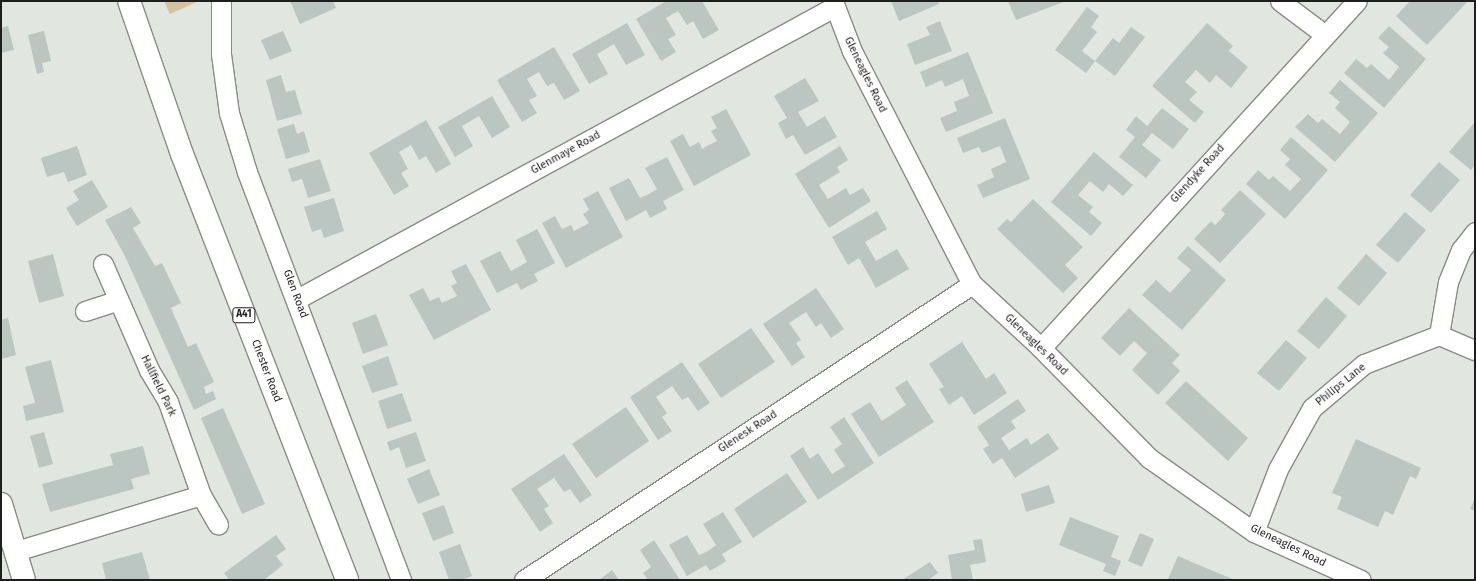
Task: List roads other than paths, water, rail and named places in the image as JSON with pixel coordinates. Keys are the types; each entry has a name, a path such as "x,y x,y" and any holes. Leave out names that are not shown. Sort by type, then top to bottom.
{"main road":[{"name":"Chester Road","path":"113,1 144,50"},
{"name":"Chester Road","path":"129,1 144,50 182,154 346,580"},
{"path":"1,504 24,580"}],"street":[{"name":"Glen Road","path":"221,1 222,54 229,113 247,172 297,299 401,580"},
{"path":"1280,1 1324,34"},
{"name":"Glendyke Road","path":"1041,348 1324,34 1357,1"},
{"name":"Glenmaye Road","path":"297,299 834,4"},
{"name":"Gleneagles Road","path":"834,4 852,51 972,284 1041,348 1149,458 1254,532 1361,580"},
{"path":"1475,232 1461,250 1448,282 1439,335 1475,350"},
{"name":"Hallfield Park","path":"103,264 149,370 168,402 201,495 218,524"},
{"name":"Glenesk Road","path":"524,580 972,284"},
{"path":"85,311 118,300"},
{"name":"Philips Lane","path":"1254,532 1278,469 1312,408 1364,364 1439,335"},
{"path":"16,552 201,495"}]}
